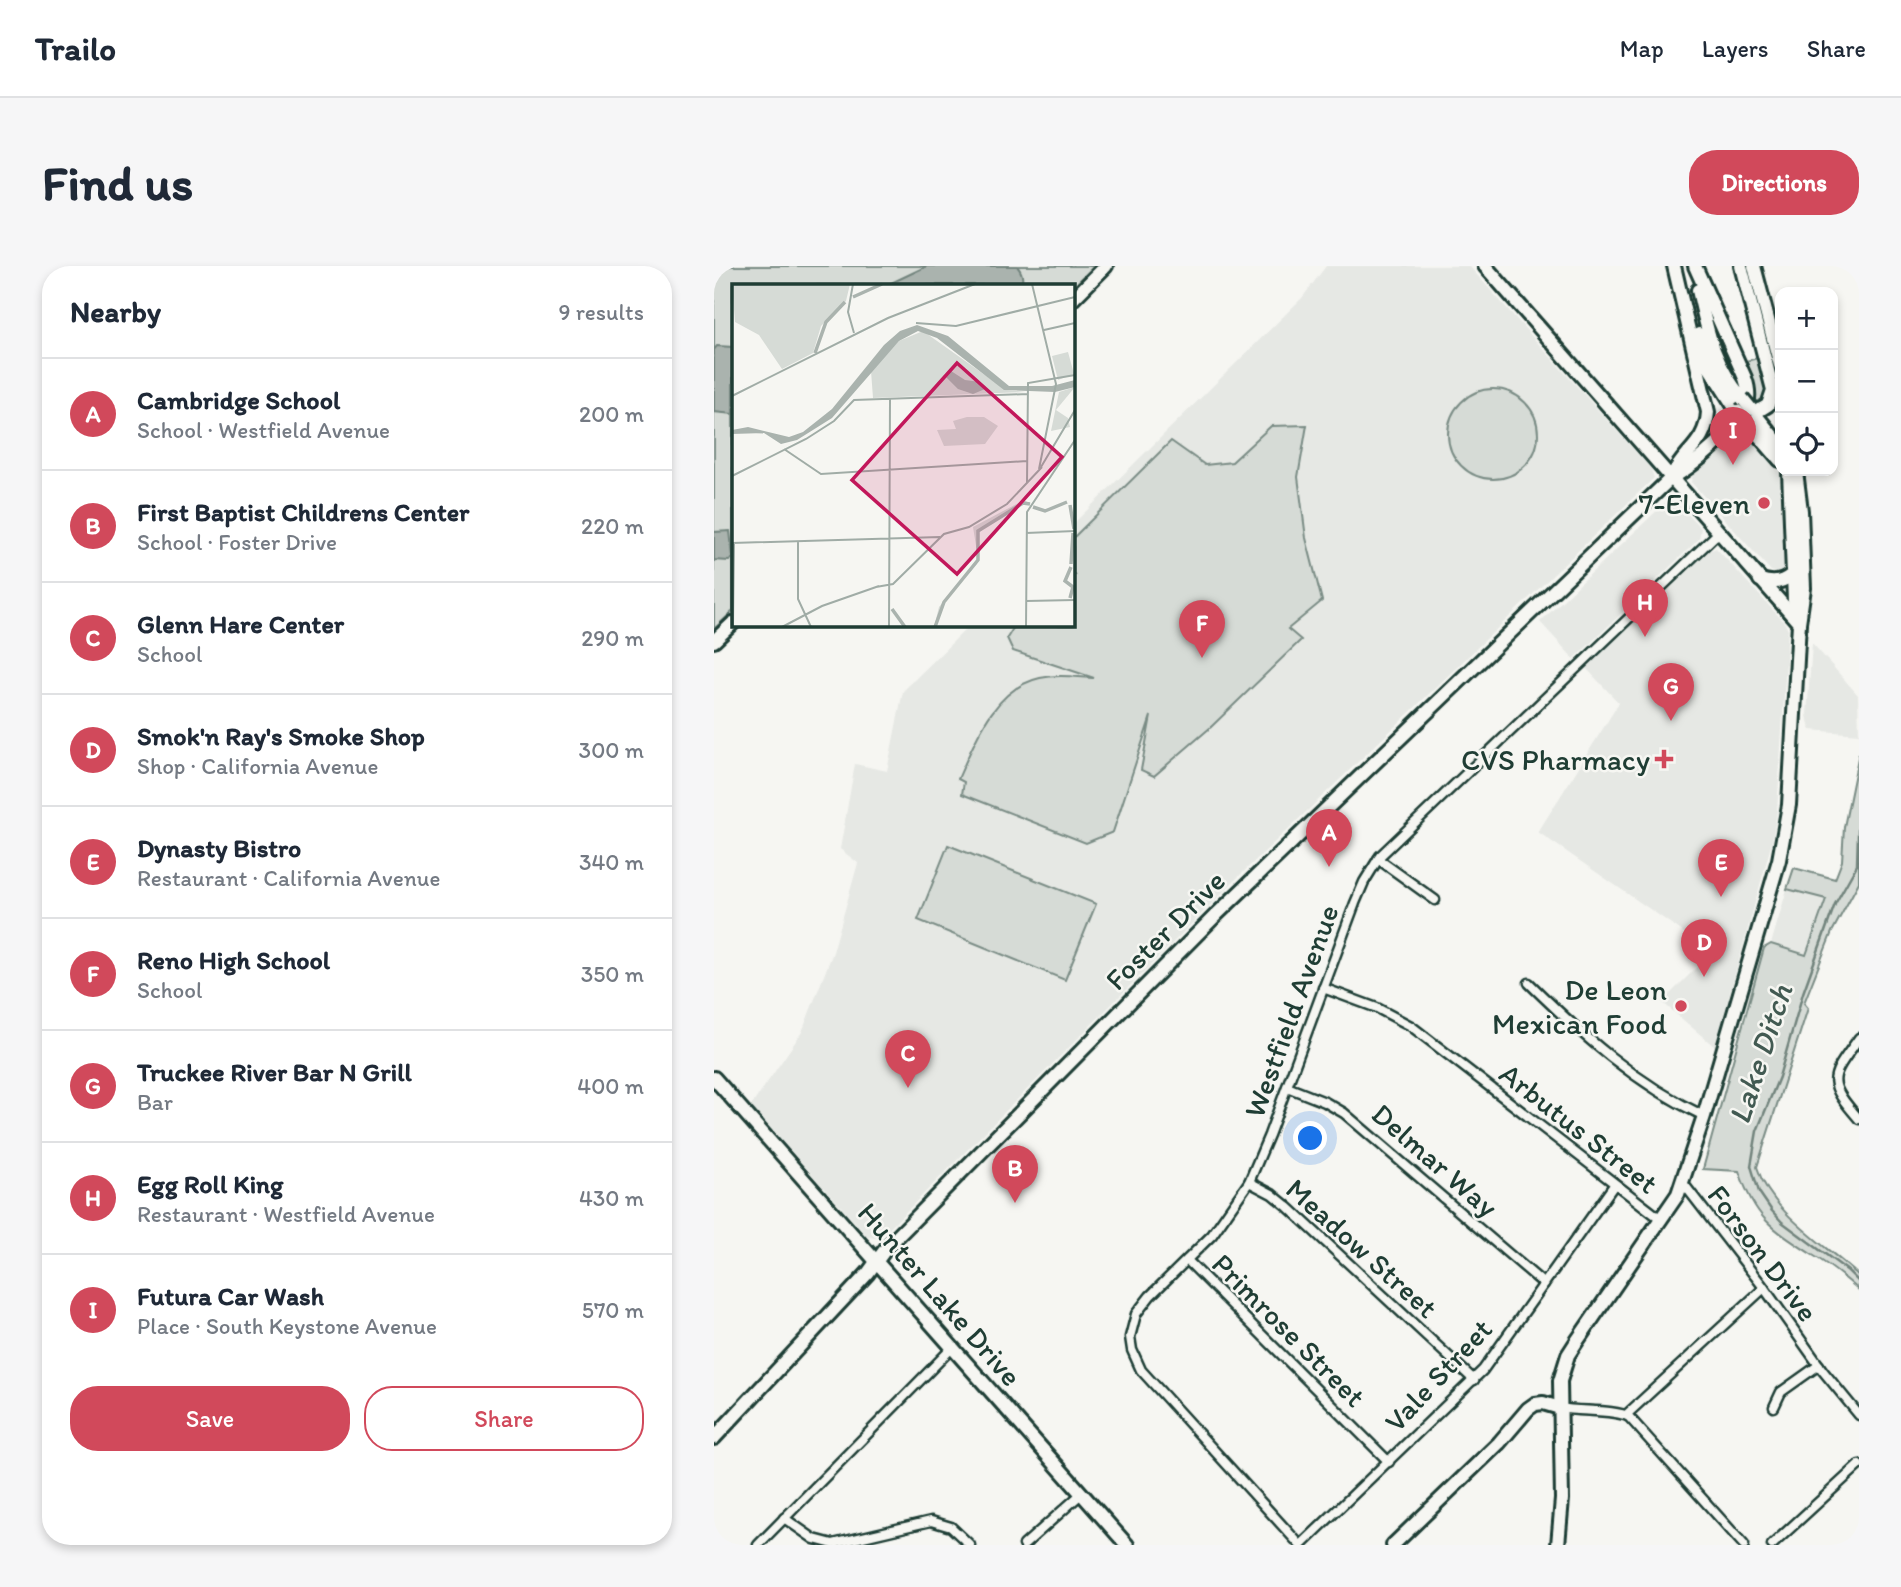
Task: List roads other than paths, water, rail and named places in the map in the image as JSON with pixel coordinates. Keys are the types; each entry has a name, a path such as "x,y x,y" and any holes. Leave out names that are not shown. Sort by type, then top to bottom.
{"street":[{"path":"1074,298 1106,266"},
{"path":"1485,266 1799,623"},
{"path":"1671,478 1677,465 1702,438 1707,412 1674,266"},
{"path":"1682,266 1705,357 1720,385 1775,440"},
{"path":"1671,478 1689,469 1739,420 1748,395 1745,378 1694,266"},
{"path":"1694,266 1713,351 1744,409 1775,453"},
{"path":"1741,266 1773,390 1768,405 1760,410 1744,409"},
{"path":"1754,266 1776,350"},
{"path":"1789,476 1794,600 1799,623"},
{"path":"1558,1545 1562,1499 1562,1371 1577,1340 1662,1220 1683,1184 1783,845 1789,805 1799,623 1804,588 1797,476"},
{"name":"Foster Drive","path":"714,1437 868,1273 876,1260 1198,933 1671,478"},
{"name":"Westfield Avenue","path":"1301,1545 1150,1381 1135,1360 1130,1337 1136,1314 1225,1219 1249,1182 1359,892 1378,859 1718,532"},
{"path":"1760,580 1776,583 1789,578 1794,572"},
{"path":"714,641 732,624"},
{"path":"1378,859 1435,900"},
{"path":"1529,983 1608,1056 1656,1089 1704,1116"},
{"name":"Arbutus Street","path":"1323,988 1377,1009 1411,1026 1662,1220"},
{"path":"1857,1113 1839,1095 1834,1082 1837,1070 1859,1038"},
{"name":"Hunter Lake Drive","path":"714,1079 1127,1545"},
{"name":"Delmar Way","path":"1287,1087 1345,1113 1544,1284"},
{"name":"Meadow Street","path":"1249,1182 1281,1200 1474,1380"},
{"name":"Forson Drive","path":"1683,1184 1859,1415"},
{"name":"Vale Street","path":"1301,1545 1474,1380 1614,1185"},
{"name":"Primrose Street","path":"1187,1260 1389,1462"},
{"path":"1626,1415 1764,1288"},
{"path":"758,1545 951,1348"},
{"path":"1774,1407 1781,1392 1819,1365"},
{"path":"1393,1545 1499,1443 1528,1409 1543,1403 1578,1412 1614,1412 1626,1415 1744,1545"},
{"path":"1772,1545 1859,1465"},
{"path":"1024,1545 1081,1494"},
{"path":"784,1518 814,1539 833,1544 931,1521 951,1527 970,1545"}],"waterway":[{"name":"Lake Ditch","path":"1859,803 1857,865 1835,904 1803,993 1779,1077 1757,1131 1751,1166 1759,1192 1782,1222 1859,1282"}],"place":[{"name":"Futura Car Wash","path":"1733,465"},
{"name":"7-Eleven","path":"1764,503"},
{"name":"Egg Roll King","path":"1645,637"},
{"name":"Reno High School","path":"1202,658"},
{"name":"Truckee River Bar N Grill","path":"1671,721"},
{"name":"CVS Pharmacy","path":"1664,759"},
{"name":"Cambridge School","path":"1329,867"},
{"name":"Dynasty Bistro","path":"1721,897"},
{"name":"Smok'n Ray's Smoke Shop","path":"1704,977"},
{"name":"De Leon Mexican Food","path":"1681,1006"},
{"name":"Glenn Hare Center","path":"908,1088"},
{"name":"First Baptist Childrens Center","path":"1015,1203"}]}
